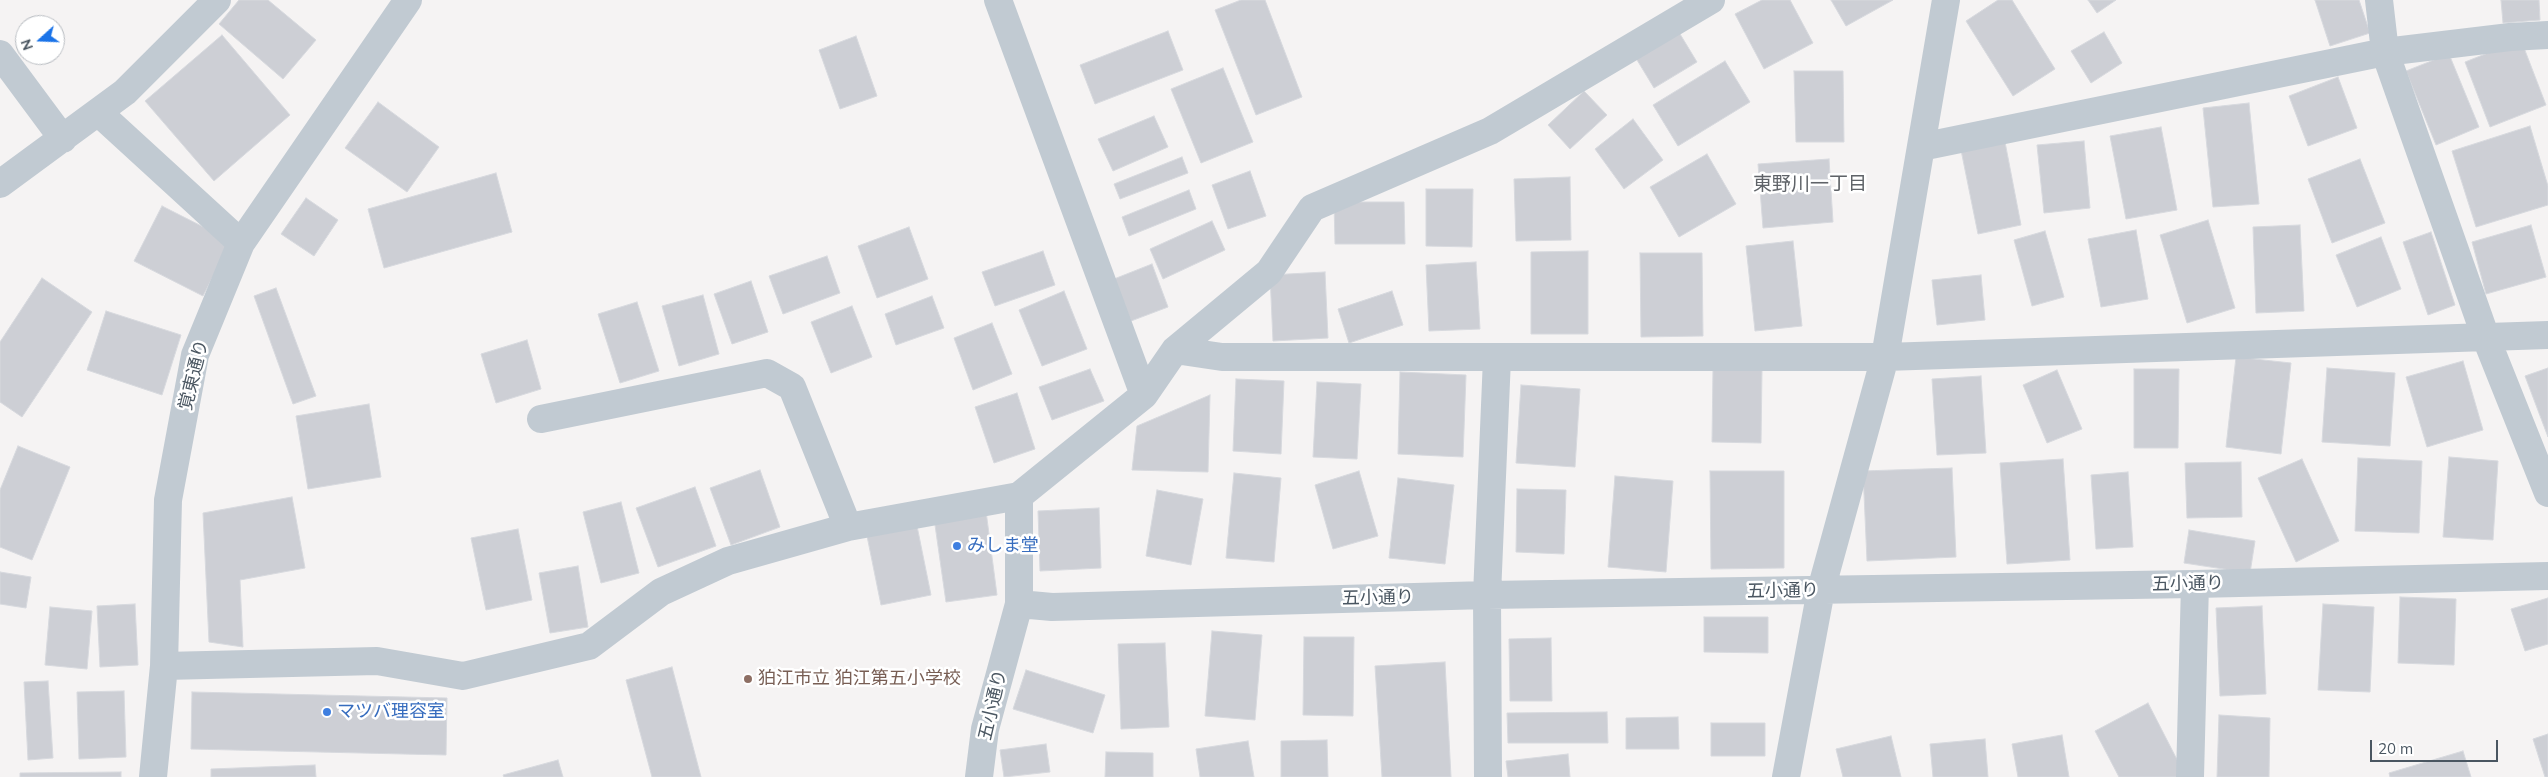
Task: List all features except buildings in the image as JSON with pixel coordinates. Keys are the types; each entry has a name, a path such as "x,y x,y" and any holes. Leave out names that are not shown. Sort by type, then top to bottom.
{"street":[{"path":"0,184 63,140 125,92 216,0"},
{"name":"覚東通り","path":"153,777 164,666 170,491 195,356 241,243 408,0"},
{"path":"998,0 1144,395"},
{"path":"164,666 377,660 463,676 589,646 661,592 728,561 848,527 1018,496 1144,395 1175,350 1269,272 1312,208 1490,131 1711,0"},
{"path":"1786,777 1821,590 1885,357 1946,0"},
{"path":"2379,0 2385,52 2486,338 2548,492"},
{"path":"1920,147 2385,52 2510,36 2548,35"},
{"path":"0,54 63,140"},
{"path":"99,113 241,243"},
{"path":"1175,350 1222,357 1885,357 2548,335"},
{"path":"1488,777 1487,596 1497,358"},
{"path":"541,419 767,373 792,387 848,527"},
{"name":"五小通り","path":"979,777 985,728 1019,604 1018,496"},
{"name":"五小通り","path":"1019,604 1052,606 2548,576"},
{"path":"2190,777 2195,584"}],"place":[{"name":"みしま堂","path":"957,546"},
{"name":"狛江市立 狛江第五小学校","path":"748,679"},
{"name":"マツバ理容室","path":"327,712"}],"district":[{"name":"東野川一丁目","path":"1810,184"}]}
